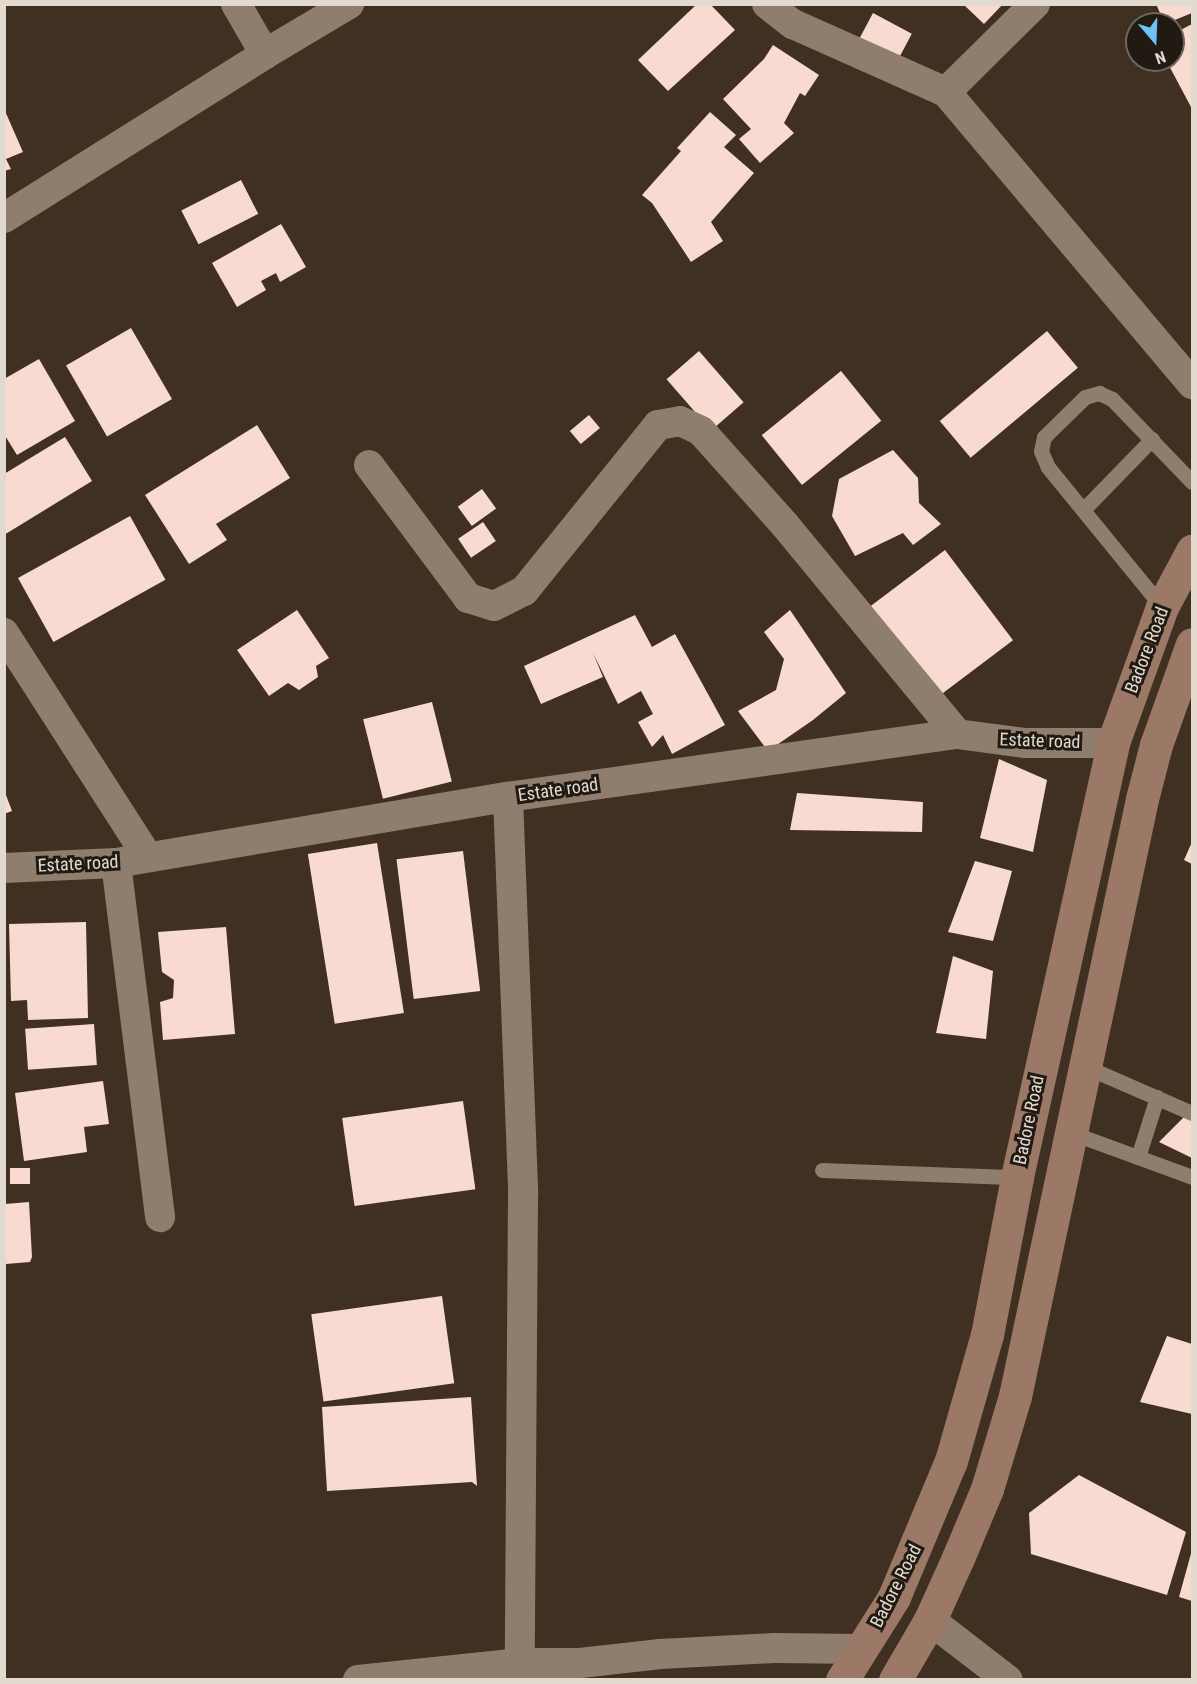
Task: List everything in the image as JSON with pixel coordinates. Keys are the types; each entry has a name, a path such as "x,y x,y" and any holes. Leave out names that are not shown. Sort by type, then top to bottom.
{"main road":[{"name":"Badore Road","path":"842,1680 894,1597 951,1461 987,1335 1017,1177 1113,743 1162,607 1192,551"},
{"path":"895,1680 930,1620 987,1489 1015,1396 1142,799 1156,745 1192,644"},
{"path":"923,1530 958,1557"}],"street":[{"path":"236,4 265,54"},
{"path":"4,218 349,4"},
{"path":"767,4 793,24 946,92 1192,384"},
{"path":"946,92 1035,4"},
{"path":"369,465 468,598 494,606 524,591 658,425 680,421 701,431 785,525 957,734"},
{"path":"4,633 148,858"},
{"name":"Estate road","path":"4,868 116,863 508,797 957,734 1025,743 1113,743"},
{"path":"508,797 523,1195 520,1663"},
{"path":"116,863 160,1217"},
{"path":"930,1620 1008,1680"},
{"path":"358,1680 520,1663 580,1663 660,1654 774,1648 863,1649"}],"lane":[{"path":"1162,607 1048,467 1041,451 1044,437 1085,397 1099,393 1112,399 1192,482"},
{"path":"1083,510 1152,439"},
{"path":"1084,1066 1192,1113"},
{"path":"1138,1157 1157,1097"},
{"path":"1072,1133 1192,1177"},
{"path":"822,1170 1017,1177"}],"building":[{"path":"697,4 710,4 735,30 668,91 638,60"},
{"path":"963,4 1003,4 984,24"},
{"path":"1156,4 1192,4 1192,13 1185,16 1185,12 1160,12"},
{"path":"873,13 912,34 894,67 855,47"},
{"path":"1192,24 1191,107 1172,72 1185,72 1185,28"},
{"path":"773,45 819,75 805,96 800,93 784,123 794,133 760,163 739,139 751,129 723,99 764,59"},
{"path":"5,111 23,152 6,159 11,169 4,171"},
{"path":"710,112 736,135 724,147 754,173 711,222 723,241 691,262 652,203 642,195 681,151 677,148"},
{"path":"241,180 258,214 199,244 181,210"},
{"path":"281,224 306,267 280,282 276,273 261,281 266,290 237,307 212,263"},
{"path":"131,328 172,399 107,437 66,366"},
{"path":"1047,331 1078,368 971,458 940,421"},
{"path":"699,351 744,402 711,431 667,379"},
{"path":"39,359 75,421 17,455 4,434 4,379"},
{"path":"841,371 881,421 802,485 762,435"},
{"path":"589,415 600,428 581,444 570,431"},
{"path":"257,425 290,478 216,524 227,540 189,564 145,495"},
{"path":"65,437 92,481 4,535 4,474"},
{"path":"893,450 918,478 919,503 941,524 913,545 903,533 855,556 832,516 839,479"},
{"path":"482,489 496,508 472,526 458,507"},
{"path":"130,516 165,580 53,642 18,578"},
{"path":"483,522 496,541 471,558 458,539"},
{"path":"945,550 1013,640 939,696 871,606"},
{"path":"297,610 329,658 316,666 318,677 299,690 288,683 269,696 237,650"},
{"path":"790,610 846,693 813,720 768,751 738,711 776,690 784,659 764,632"},
{"path":"635,615 652,647 675,634 725,725 672,754 663,735 652,747 638,722 653,714 641,691 618,704 593,653 603,677 541,704 524,666"},
{"path":"432,702 452,782 383,799 363,719"},
{"path":"999,759 1047,780 1033,852 980,838"},
{"path":"4,790 12,811 4,814"},
{"path":"797,793 923,802 922,832 790,830"},
{"path":"1192,842 1192,864 1184,860"},
{"path":"377,843 404,1013 335,1024 308,854"},
{"path":"463,851 480,991 414,999 396,859"},
{"path":"975,861 1012,871 993,941 948,932"},
{"path":"86,922 88,1018 28,1020 27,1000 11,1001 9,924"},
{"path":"226,927 235,1034 163,1040 160,1002 173,998 174,980 162,972 158,932"},
{"path":"953,956 993,971 986,1039 936,1033"},
{"path":"94,1024 97,1065 28,1070 25,1029"},
{"path":"103,1081 109,1124 84,1127 87,1152 24,1161 15,1093"},
{"path":"463,1101 475,1189 355,1206 342,1118"},
{"path":"1185,1116 1192,1120 1192,1158 1159,1142"},
{"path":"10,1168 30,1168 30,1184 10,1184"},
{"path":"29,1202 32,1257 30,1262 6,1264 5,1204"},
{"path":"442,1296 454,1383 324,1402 311,1314"},
{"path":"1167,1336 1192,1344 1192,1414 1140,1402"},
{"path":"471,1397 477,1486 472,1482 327,1491 322,1407"},
{"path":"1079,1475 1186,1532 1167,1595 1031,1554 1029,1513"},
{"path":"1192,1550 1192,1601 1179,1597"}]}
